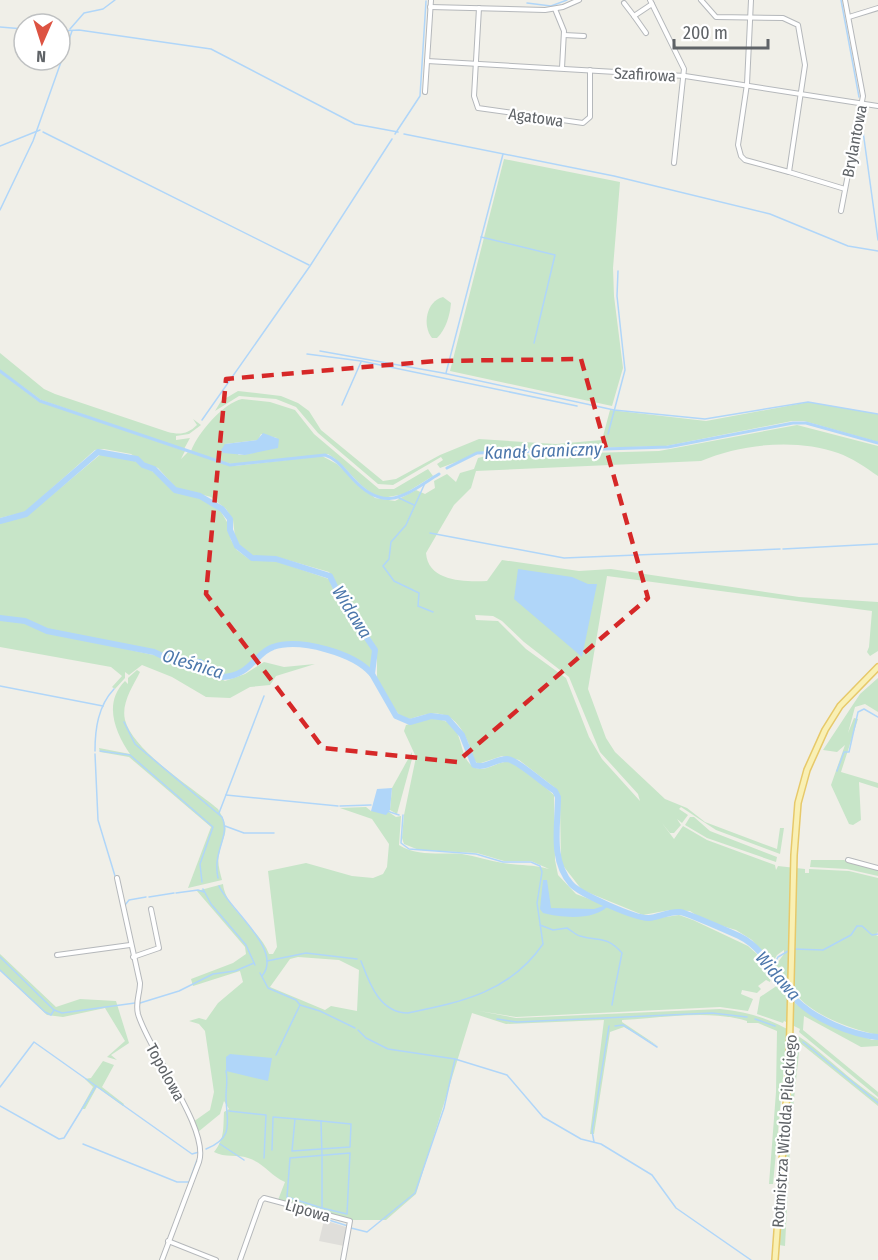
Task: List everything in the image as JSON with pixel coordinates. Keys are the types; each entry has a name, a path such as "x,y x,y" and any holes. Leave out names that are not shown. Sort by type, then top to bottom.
{"main road":[{"name":"Rotmistrza Witolda Pileckiego","path":"775,1260 791,1036 794,855 798,804 812,756 840,706 878,667"}],"street":[{"path":"425,92 430,0"},
{"path":"430,7 555,9 579,0"},
{"path":"701,0 716,17 788,18 798,25 805,65 789,172"},
{"path":"751,0 747,84 738,145 741,156 745,160 845,189"},
{"name":"Brylantowa","path":"841,211 862,102 857,54 845,0"},
{"path":"634,16 651,2 684,69 674,163"},
{"path":"624,3 646,33"},
{"path":"476,64 479,8"},
{"path":"849,17 878,8"},
{"path":"555,9 564,35 562,68"},
{"path":"564,35 584,36"},
{"name":"Szafirowa","path":"427,61 685,76 878,106"},
{"name":"Agatowa","path":"476,64 474,101 478,108 583,123 590,117 590,70"},
{"path":"848,860 878,868"},
{"name":"Topolowa","path":"117,878 140,986 136,1004 148,1041 186,1109 202,1146 193,1179 162,1260"},
{"path":"133,957 159,948 151,909"},
{"path":"57,955 130,945"},
{"name":"Lipowa","path":"240,1260 264,1198 350,1221 343,1260"},
{"path":"168,1241 216,1260"}],"highlighted area":[{"path":"581,359 648,598 457,762 323,748 206,594 226,379 435,361"}],"shaded area":[{"path":"324,1220 346,1227 344,1246 319,1241"}],"green space":[{"path":"504,159 620,182 613,268 623,368 612,406 450,371"},
{"path":"443,297 451,303 449,317 437,338 432,338 427,327 427,314 433,303"},
{"path":"0,353 44,389 55,394 172,433 184,433 190,430 197,425 193,419 201,425 189,434 176,436 176,440 190,438 184,449 41,400 0,370"},
{"path":"0,372 38,401 185,451 181,459 188,452 234,466 322,456 337,464 375,498 395,501 416,490 425,494 435,488 434,481 447,474 456,482 460,473 474,469 478,458 486,456 659,451 797,425 878,446 878,476 838,453 822,448 787,444 733,450 701,461 476,471 471,488 454,505 426,553 428,563 433,570 459,580 487,581 502,560 579,571 611,569 799,597 878,602 878,651 870,656 867,652 872,611 607,576 588,689 606,738 615,752 665,799 687,808 705,822 777,849 780,828 784,828 780,854 716,830 681,807 679,809 688,815 682,823 677,819 681,825 674,833 670,833 662,823 674,839 683,826 707,840 775,865 776,870 778,866 805,869 805,873 809,873 809,869 849,871 878,878 878,932 876,935 878,936 878,1035 836,1022 799,998 785,975 775,966 784,954 784,950 777,955 772,964 752,940 736,930 705,921 690,911 670,910 643,915 582,890 561,863 560,804 559,794 554,787 519,760 502,756 478,764 458,724 445,715 429,714 410,719 400,716 377,679 377,649 329,572 277,557 252,556 240,546 235,537 233,520 226,509 211,497 176,488 158,468 145,464 131,454 104,449 95,450 25,512 0,518","holes":["475,615 493,616 569,677 600,752 638,794 640,801 602,759 589,737 566,678 526,649 498,621 476,620"]},
{"path":"238,391 281,396 298,403 309,411 321,430 383,481 396,479 440,455 479,439 556,444 602,440 610,410 706,421 809,402 878,414 878,442 804,421 792,421 666,446 486,451 440,468 437,464 443,460 441,457 393,485 378,484 318,433 296,407 276,399 239,396 215,411 221,401"},
{"path":"242,399 270,402 295,410 314,434 379,489 394,489 428,469 433,476 404,494 383,498 367,490 328,454 231,464 191,451 199,436 219,412","holes":["261,434 277,438 259,450 239,455 225,444 258,440"]},
{"path":"101,454 130,458 157,474 177,493 202,498 220,510 227,522 231,540 237,550 249,559 279,562 329,579 340,605 357,624 373,652 372,670 340,652 302,643 273,645 234,674 224,675 216,673 197,660 177,660 155,651 41,628 27,620 0,616 0,523 28,515"},
{"path":"0,619 26,623 43,631 158,656 167,663 192,663 225,681 245,674 264,662 284,667 315,664 276,676 270,685 250,687 230,698 206,697 172,677 142,665 129,675 125,672 125,678 115,689 112,687 122,676 111,667 0,647"},
{"path":"137,670 140,672 126,701 125,720 130,732 151,756 218,809 226,828 218,858 222,880 188,888 211,827 129,757 100,752 99,748 130,754 116,727 113,708 118,690 125,681 128,684 128,678"},
{"path":"878,678 878,712 865,704 855,707 848,733 854,718 858,719 841,772 878,783 878,788 859,782 861,820 853,825 849,824 831,785 845,745 837,752 823,750 860,694"},
{"path":"437,719 448,722 454,728 468,761 474,767 483,769 509,762 525,771 554,795 555,860 558,875 576,894 645,920 679,915 693,920 748,946 757,954 771,978 770,982 766,980 758,986 761,989 757,993 742,990 741,994 753,999 748,1011 720,1007 516,1017 479,1011 516,1018 720,1009 747,1013 789,1030 806,1041 878,1099 878,1106 800,1043 791,1127 785,1246 779,1245 794,1036 787,1036 773,1184 769,1184 776,1092 777,1031 758,1023 747,1023 747,1021 732,1017 685,1015 622,1020 658,1046 624,1027 610,1032 594,1134 590,1134 604,1020 506,1024 472,1013 416,1194 386,1220 347,1220 278,1200 285,1182 254,1160 214,1152 222,1137 224,1112 229,1109 224,1101 220,1114 198,1132 193,1122 210,1110 214,1092 205,1031 199,1024 189,1021 199,1018 206,1020 218,1003 243,982 240,971 193,986 191,979 233,963 246,954 245,947 197,891 223,884 230,902 265,945 269,954 273,954 277,947 268,871 306,863 352,876 373,878 383,874 387,867 389,844 372,819 340,808 366,807 371,811 387,811 396,817 401,816 399,845 406,849 430,853 462,854 509,864 549,869 531,861 504,861 477,853 419,850 404,844 402,838 404,815 416,757 404,731 406,725 422,720","holes":["298,957 339,960 359,970 357,1011 331,1006 325,1010 270,987 290,959"]},
{"path":"412,752 397,814 390,810 392,788"},
{"path":"690,817 694,817 710,831 777,857 776,862 707,838 685,825"},
{"path":"811,860 844,860 878,869 878,876 847,869 810,867"},
{"path":"0,954 56,1007 80,999 116,1001 129,1043 111,1055 117,1060 107,1057 125,1041 105,1008 63,1017 47,1015 0,971"},
{"path":"778,985 809,1013 872,1040 878,1039 878,1046 861,1047 804,1016 803,1030 878,1092 878,1097 799,1032 800,1029 784,1021 783,1023 757,1014 760,997"},
{"path":"103,1061 114,1065 102,1087 124,1104 123,1106 97,1087 85,1109 81,1109 93,1087 85,1079 91,1078"}],"water":[{"path":"263,433 279,439 278,448 245,455 223,453 221,450 225,444 257,440"},
{"path":"518,569 572,577 588,584 597,584 582,657 514,599"},
{"path":"392,788 390,810 386,815 371,811 377,789"},
{"path":"543,880 547,880 551,908 594,909 610,904 588,916 569,917 543,913 540,909"},
{"path":"230,1054 272,1058 268,1081 226,1071 226,1057"}],"waterway":[{"path":"72,27 84,13 103,9 115,0"},
{"path":"527,3 551,6 567,0"},
{"path":"841,0 859,97"},
{"path":"395,134 420,96 426,1"},
{"path":"0,27 12,28"},
{"path":"72,30 211,49 355,124 398,132"},
{"path":"0,210 33,141 57,72"},
{"path":"862,124 878,240"},
{"path":"0,146 40,130"},
{"path":"43,132 309,265"},
{"path":"404,134 614,176 770,214 848,246 878,251"},
{"path":"202,420 310,266 392,139"},
{"path":"446,373 503,154"},
{"path":"481,237 555,255 534,343"},
{"path":"608,434 625,370 617,296 618,271"},
{"path":"320,351 443,373 614,410 705,419 808,402 878,414"},
{"path":"307,354 361,361 577,406"},
{"path":"342,405 361,362"},
{"name":"Kanał Graniczny","path":"0,371 40,401 230,465 325,455 337,462 365,490 386,499 406,494 439,474"},
{"name":"Kanał Graniczny","path":"447,468 477,453 668,447 793,423 806,423 878,443"},
{"name":"Widawa","path":"0,521 26,514 98,452 137,459 143,465 154,469 175,490 200,496 222,509 230,519 230,530 237,546 252,558 276,559 330,576 342,601 375,650 372,674 396,716 410,722 431,716 447,718 462,735 474,765 482,766 502,759 512,760 555,791 558,797 557,842 560,864 564,875 576,888 633,915 649,918 680,912 739,936 757,949 789,992 813,1014 856,1033 878,1037"},
{"path":"425,483 406,525 391,542 389,559 383,566 394,581 419,593 418,606 433,612"},
{"path":"399,498 414,505"},
{"path":"430,533 564,558 780,549"},
{"path":"783,549 878,544"},
{"name":"Oleśnica","path":"0,618 25,621 47,631 154,652 173,661 200,662 222,677 240,673 273,647 297,644 340,654 364,666 372,674"},
{"path":"0,686 103,706"},
{"path":"95,751 98,718 104,703 114,689"},
{"path":"219,813 264,696"},
{"path":"837,771 844,752 849,752 858,712 864,709 878,717"},
{"path":"124,722 135,744 222,817 224,831 217,860 218,878"},
{"path":"100,751 130,755 213,827 200,864 202,882"},
{"path":"95,754 98,820 115,876"},
{"path":"226,795 338,806"},
{"path":"340,806 371,805"},
{"path":"387,811 399,815"},
{"path":"361,961 372,987 382,1002 398,1012 408,1013 466,999 500,984 530,960 543,944 537,903 542,872 540,866 531,862 503,862 476,854 409,849 401,843 403,815"},
{"path":"225,826 244,833 274,833"},
{"path":"219,886 261,942 266,954 267,966 262,976"},
{"path":"203,889 211,904 246,945 255,965"},
{"path":"176,893 198,890 204,892"},
{"path":"149,897 174,893"},
{"path":"125,905 129,900 146,897"},
{"path":"540,925 553,930 567,928 578,935 607,941 616,947 622,953 616,983"},
{"path":"794,949 823,950 851,935 857,926 862,926 872,935 878,934"},
{"path":"772,968 778,957 790,950"},
{"path":"267,961 306,953 357,959"},
{"path":"0,957 54,1010 62,1013 135,1003"},
{"path":"140,1003 179,991 213,974 235,971 254,963"},
{"path":"0,970 45,1012 51,1015 54,1010"},
{"path":"260,973 268,988 296,1000 300,1005"},
{"path":"612,1005 616,982"},
{"path":"276,1055 300,1005 320,1011 355,1028"},
{"path":"497,1019 517,1022 712,1013 747,1017"},
{"path":"755,1019 775,1026"},
{"path":"615,1026 623,1025 657,1047"},
{"path":"594,1142 592,1131 609,1026"},
{"path":"358,1030 366,1038 388,1049 455,1059 507,1075 543,1117 581,1139 601,1144 652,1175 676,1208 751,1260"},
{"path":"0,1087 34,1042 192,1154 199,1152"},
{"path":"803,1042 878,1103"},
{"path":"351,1228 367,1232 415,1193 444,1108 455,1059"},
{"path":"206,1149 226,1134 228,1121 226,1071"},
{"path":"0,1106 59,1139 64,1138 96,1086"},
{"path":"229,1111 266,1115 264,1158"},
{"path":"272,1150 273,1117 321,1121"},
{"path":"295,1119 292,1151 350,1147 351,1124 321,1121 322,1156 322,1208 347,1214 350,1153 290,1158 287,1197 322,1208"},
{"path":"83,1144 177,1182 189,1182 197,1160"},
{"path":"220,1144 244,1160"},
{"path":"283,1205 294,1209"},
{"path":"297,1210 348,1226"}]}
